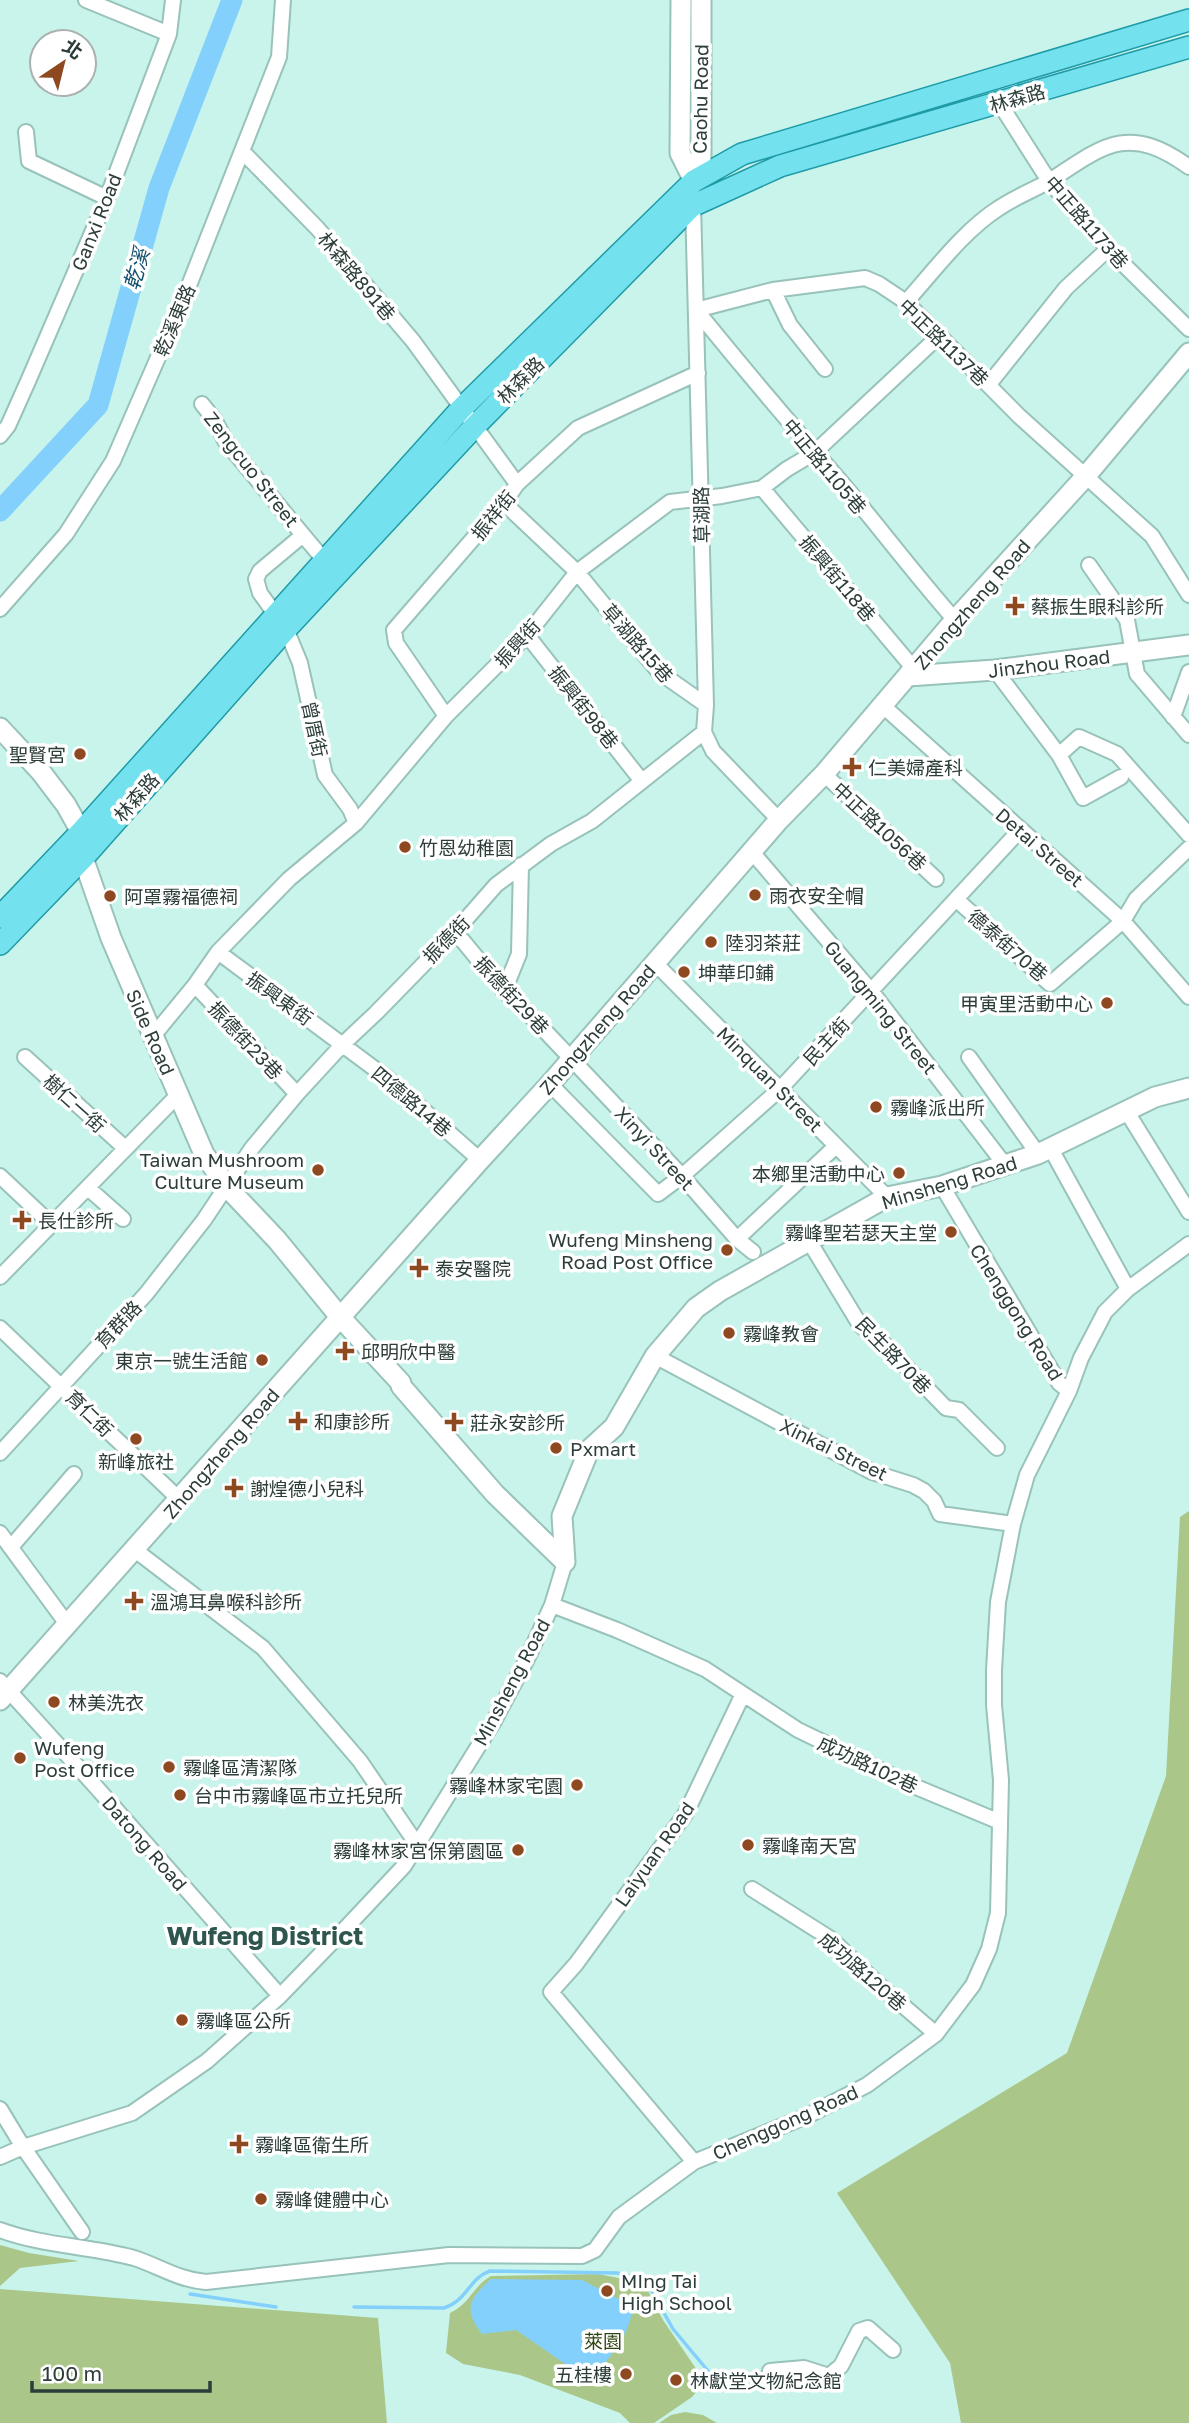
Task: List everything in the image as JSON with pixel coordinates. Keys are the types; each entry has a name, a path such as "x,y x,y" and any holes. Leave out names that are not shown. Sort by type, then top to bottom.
{"main road":[{"name":"林森路","path":"0,944 83,858 281,623 325,561 461,409 694,181 742,154 1189,20"},
{"name":"林森路","path":"0,917 281,623 692,206 780,166 1189,47"}],"street":[{"path":"86,0 169,34"},
{"name":"Ganxi Road","path":"0,436 8,426 107,198 169,34 173,0"},
{"name":"乾溪東路","path":"0,609 66,534 113,461 186,293 279,57 283,0"},
{"name":"Caohu Road","path":"681,0 680,153 694,181"},
{"name":"Caohu Road","path":"694,181 701,158 701,0"},
{"name":"中正路1173巷","path":"1000,104 1049,181 1108,249 1189,329"},
{"path":"26,132 29,161 107,198"},
{"path":"906,302 965,237 998,208 1049,181 1101,147 1146,144 1166,150 1189,167"},
{"name":"林森路891巷","path":"242,151 318,229 412,341 517,484"},
{"name":"草湖路","path":"694,181 692,206 706,705 704,732"},
{"path":"989,384 1066,288 1108,249"},
{"name":"中正路1137巷","path":"696,310 774,290 865,278 879,284 906,302 1019,416 1152,536 1189,595"},
{"path":"774,290 790,325 825,369"},
{"name":"中正路1105巷","path":"696,310 955,620"},
{"name":"振興街","path":"153,1036 218,952 289,879 356,824 446,716 527,635 577,572 670,502 762,488 787,468 814,453 939,337"},
{"name":"Zhongzheng Road","path":"3,1690 135,1550 550,1084 779,820 824,774 955,620 1085,477 1189,353"},
{"name":"振祥街","path":"446,716 396,643 394,630 504,503 517,484 578,428 698,373"},
{"name":"Zengcuo Street","path":"202,404 214,419 226,442 303,534 260,571 256,579 260,593 281,623"},
{"name":"振興街118巷","path":"762,488 911,673"},
{"name":"草湖路15巷","path":"504,503 577,572 659,672 706,705"},
{"path":"303,534 325,561"},
{"path":"1089,565 1127,620 1136,674 1189,736"},
{"name":"曾厝街","path":"281,623 300,663 325,775 350,809 356,824"},
{"name":"振興街98巷","path":"527,635 641,780"},
{"name":"Jinzhou Road","path":"911,673 995,670 1189,645"},
{"path":"995,670 1059,755 1083,798 1121,777"},
{"path":"1173,717 1189,672"},
{"name":"Detai Street","path":"882,705 1124,921 1188,995"},
{"name":"Side Road","path":"0,728 41,772 66,805 81,832 83,858 111,938 204,1154 227,1186 277,1240 340,1317"},
{"path":"704,732 713,751 779,820"},
{"name":"振德街","path":"227,1186 252,1148 297,1094 453,934 496,886 551,844 592,821 704,732"},
{"path":"1059,755 1079,737 1117,754 1189,835"},
{"name":"中正路1056巷","path":"824,774 936,879"},
{"name":"民主街","path":"682,1176 780,1089 1020,830"},
{"path":"1124,921 1136,899 1189,848"},
{"name":"Guangming Street","path":"752,852 872,992 1005,1166"},
{"path":"504,991 519,954 521,865"},
{"name":"德泰街70巷","path":"957,900 1049,984 1124,921"},
{"name":"振德街29巷","path":"453,934 463,942 504,991 571,1058"},
{"name":"振興東街","path":"218,952 343,1044"},
{"name":"Minquan Street","path":"654,962 887,1197"},
{"name":"振德街23巷","path":"195,985 297,1094"},
{"name":"四德路14巷","path":"343,1044 407,1095 480,1160"},
{"name":"樹仁一街","path":"25,1057 125,1148"},
{"name":"Xinyi Street","path":"571,1058 737,1239 753,1252"},
{"path":"969,1058 1044,1152 1128,1289"},
{"path":"550,1084 658,1194 682,1176"},
{"name":"Minsheng Road","path":"0,2157 23,2147 132,2113 208,2061 280,1996 404,1866 494,1721 552,1605 565,1562 562,1516 589,1450 614,1427 655,1356 696,1308 720,1291 887,1197 942,1186 1044,1152 1155,1097 1189,1088"},
{"path":"0,1277 178,1095"},
{"path":"1127,1112 1189,1212"},
{"path":"737,1239 836,1146"},
{"path":"0,1176 51,1224"},
{"name":"育群路","path":"0,1453 146,1294 227,1186"},
{"name":"Chenggong Road","path":"0,2230 40,2241 136,2259 177,2276 206,2282 449,2255 582,2256 595,2250 620,2217 694,2162 777,2130 843,2099 936,2034 973,1985 989,1949 998,1913 1001,1780 993,1670 999,1602 1013,1524 1027,1475 1069,1391 1059,1383 942,1186"},
{"path":"88,1188 123,1219"},
{"name":"民生路70巷","path":"809,1241 860,1325 883,1343 946,1408 959,1410 997,1448"},
{"path":"1069,1391 1080,1358 1105,1312 1128,1289 1189,1244"},
{"path":"340,1317 401,1383 495,1494 565,1562"},
{"name":"育仁街","path":"0,1328 180,1500"},
{"name":"Xinkai Street","path":"655,1356 873,1472 913,1485 934,1501 940,1514 1013,1524"},
{"path":"11,1547 74,1474"},
{"path":"0,1534 67,1624"},
{"path":"135,1550 263,1648 360,1761 416,1843"},
{"path":"552,1605 705,1669 743,1694"},
{"name":"Datong Road","path":"3,1690 280,1996"},
{"name":"成功路102巷","path":"743,1694 798,1730 916,1787 1000,1822"},
{"name":"Laiyuan Road","path":"694,2162 551,1992 576,1964 686,1813 743,1694"},
{"name":"成功路120巷","path":"752,1889 831,1939 936,2034"},
{"path":"0,2109 82,2232"},
{"path":"770,2371 804,2368 829,2376 841,2366 859,2332 868,2328 894,2350"}],"green space":[{"path":"1189,1511 1189,2423 961,2423 950,2363 837,2193 1067,2053 1166,1776 1180,1517"},
{"path":"0,2245 79,2261 20,2268 0,2286"},
{"name":"萊園","path":"598,2274 644,2283 663,2320 705,2382 692,2397 654,2423 630,2423 620,2413 520,2375 463,2364 446,2353 450,2313 462,2305 479,2285 491,2276"},
{"path":"0,2289 378,2318 387,2423 0,2423"},
{"path":"685,2412 703,2415 717,2423 659,2423 671,2415"}],"water":[{"path":"491,2279 582,2280 632,2306 625,2334 596,2375 584,2377 516,2330 482,2334 472,2318 471,2305"}],"waterway":[{"name":"乾溪","path":"0,511 98,405 159,188 232,0"},
{"path":"354,2307 444,2308 458,2300 477,2279 490,2271 617,2273 645,2279 673,2329 714,2378"},
{"path":"190,2294 276,2307"}],"place":[{"name":"蔡振生眼科診所","path":"1015,606"},
{"name":"聖賢宮","path":"80,754"},
{"name":"仁美婦產科","path":"852,767"},
{"name":"竹恩幼稚園","path":"405,847"},
{"name":"雨衣安全帽","path":"755,895"},
{"name":"阿罩霧福德祠","path":"110,896"},
{"name":"陸羽茶莊","path":"711,942"},
{"name":"坤華印鋪","path":"684,972"},
{"name":"甲寅里活動中心","path":"1107,1003"},
{"name":"霧峰派出所","path":"876,1107"},
{"name":"Taiwan Mushroom Culture Museum","path":"318,1170"},
{"name":"本鄉里活動中心","path":"899,1173"},
{"name":"長仕診所","path":"22,1220"},
{"name":"霧峰聖若瑟天主堂","path":"951,1232"},
{"name":"Wufeng Minsheng Road Post Office","path":"727,1250"},
{"name":"泰安醫院","path":"419,1268"},
{"name":"霧峰教會","path":"729,1333"},
{"name":"邱明欣中醫","path":"345,1351"},
{"name":"東京一號生活館","path":"262,1360"},
{"name":"和康診所","path":"298,1421"},
{"name":"莊永安診所","path":"454,1422"},
{"name":"新峰旅社","path":"136,1439"},
{"name":"Pxmart","path":"556,1448"},
{"name":"謝煌德小兒科","path":"234,1488"},
{"name":"溫鴻耳鼻喉科診所","path":"134,1601"},
{"name":"林美洗衣","path":"54,1702"},
{"name":"Wufeng Post Office","path":"20,1758"},
{"name":"霧峰區清潔隊","path":"169,1767"},
{"name":"霧峰林家宅園","path":"577,1785"},
{"name":"台中市霧峰區市立托兒所","path":"180,1795"},
{"name":"霧峰南天宮","path":"748,1845"},
{"name":"霧峰林家宮保第園區","path":"518,1850"},
{"name":"霧峰區公所","path":"182,2020"},
{"name":"霧峰區衛生所","path":"239,2144"},
{"name":"霧峰健體中心","path":"261,2199"},
{"name":"MIng Tai High School","path":"607,2291"},
{"name":"五桂樓","path":"626,2374"},
{"name":"林獻堂文物紀念館","path":"676,2380"}],"district":[{"name":"Wufeng District","path":"265,1935"}]}
